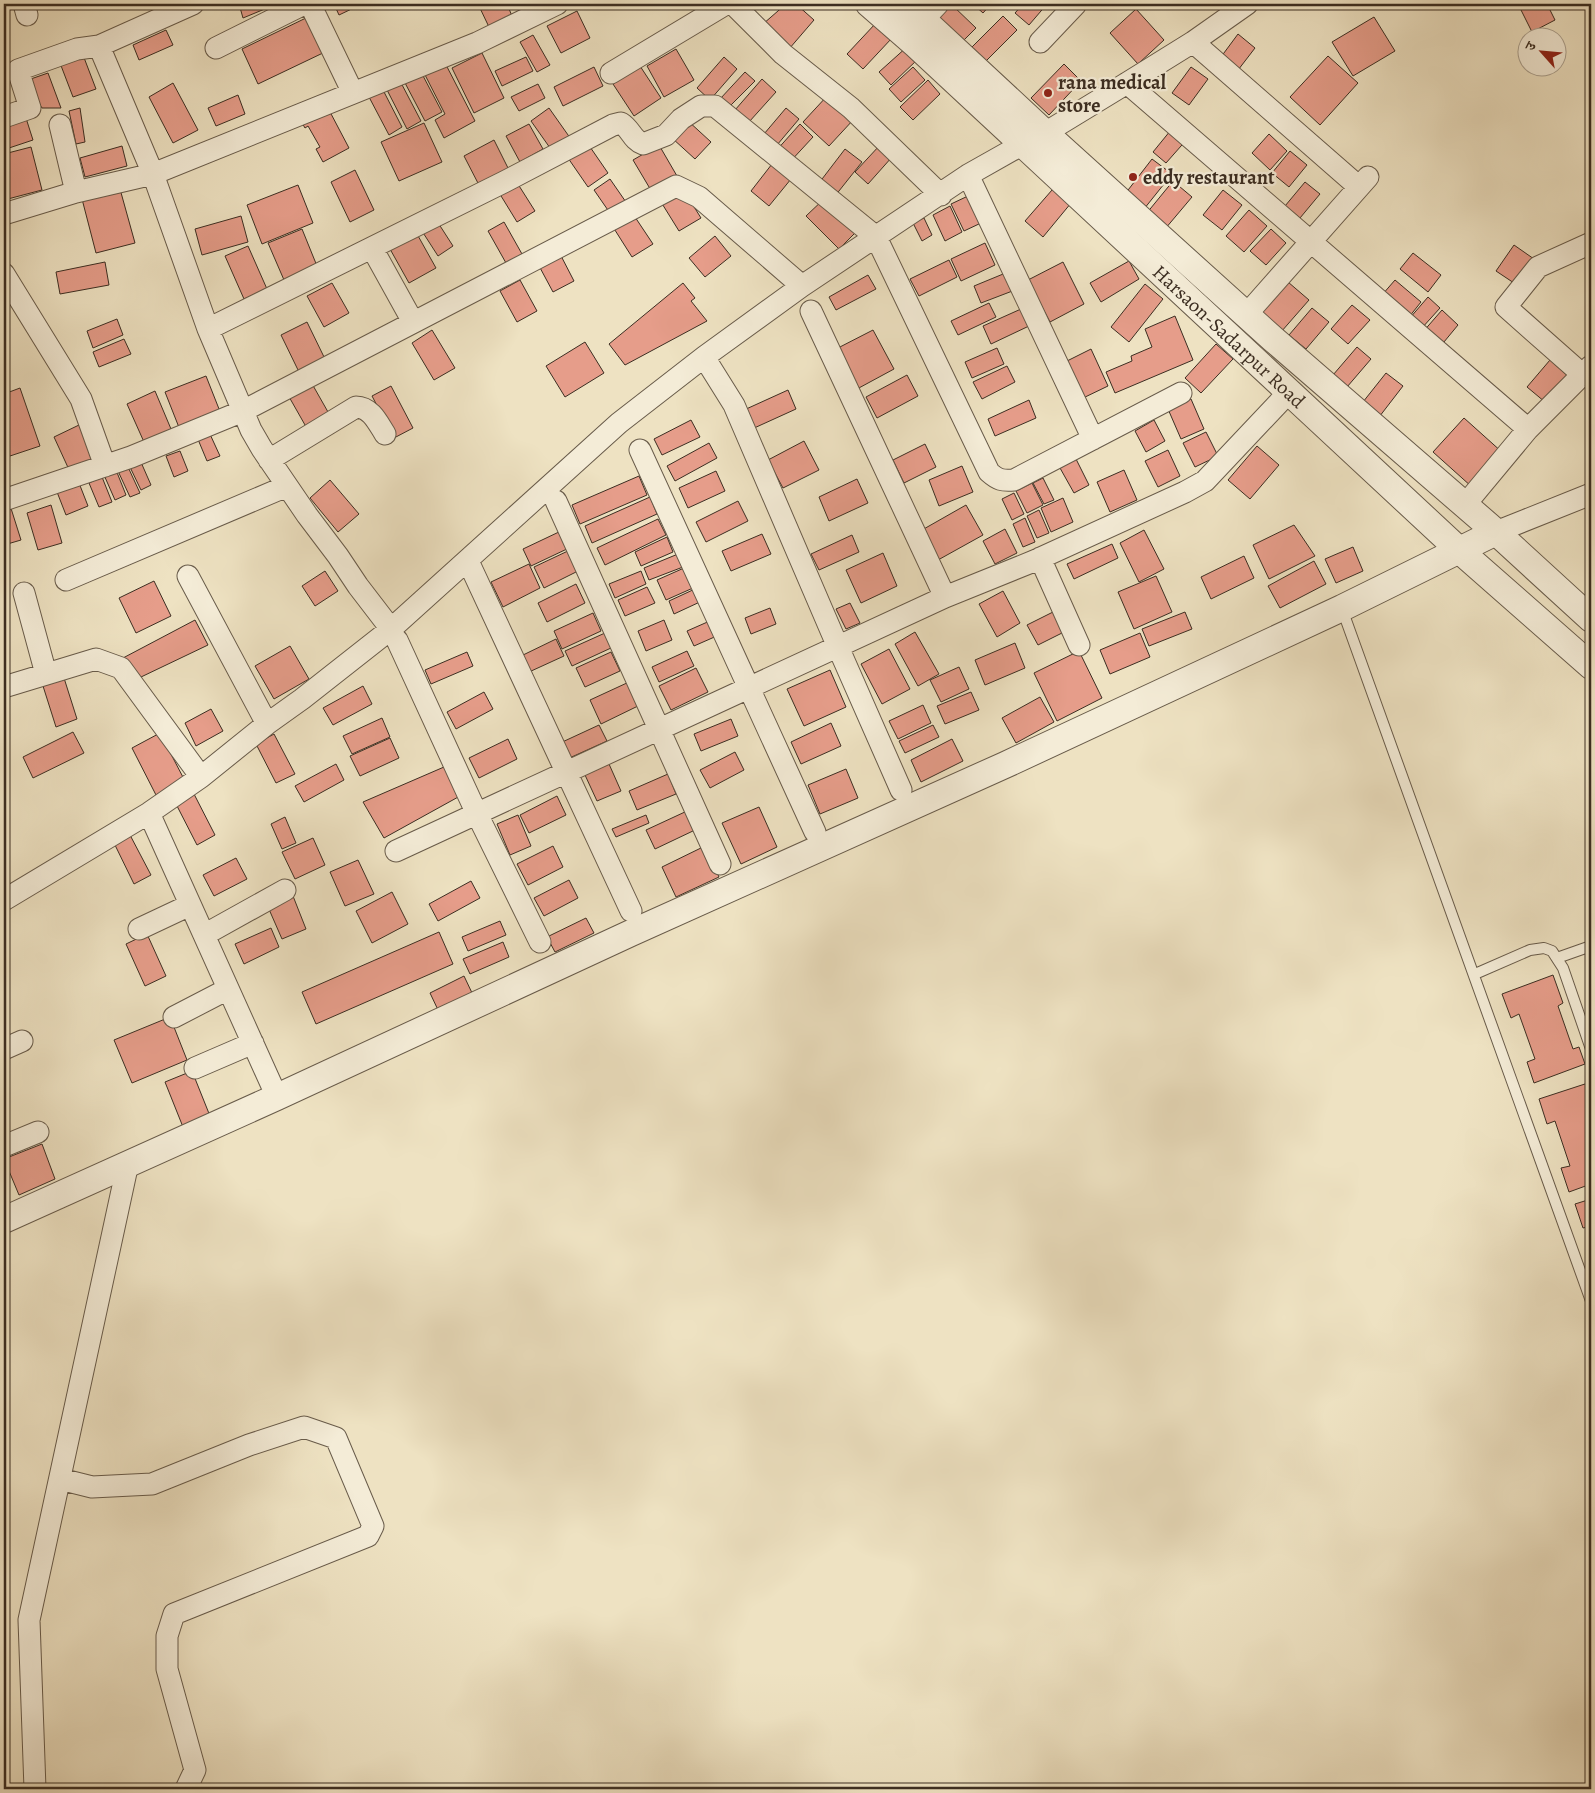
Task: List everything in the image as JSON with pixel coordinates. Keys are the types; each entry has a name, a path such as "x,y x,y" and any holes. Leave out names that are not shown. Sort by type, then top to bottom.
{"street":[{"path":"4,117 30,108 18,70 77,50 99,46 193,4"},
{"path":"216,48 304,4"},
{"path":"310,4 353,93"},
{"path":"4,214 76,192 153,174 477,43 557,4"},
{"path":"611,73 726,4"},
{"path":"733,4 783,54 851,108 941,195"},
{"name":"Harsaon-Sadarpur Road","path":"869,4 916,45 1034,139 1246,315 1496,532 1591,619"},
{"path":"4,900 149,813 201,777 267,724 394,634 468,561 619,423 704,357 802,286 941,195 968,175 1034,139 1127,83 1193,42 1247,4"},
{"path":"1040,42 1073,5"},
{"name":"Harsaon-Sadarpur Road","path":"922,9 1034,139 1289,392 1459,550 1591,666"},
{"path":"1193,42 1364,182 1246,315"},
{"path":"99,46 153,174 208,329 251,430 287,486 394,634 477,814 540,942"},
{"path":"1127,83 1528,428"},
{"path":"208,329 504,182 613,125 621,123 626,126 636,141 643,144 666,134 681,119 701,106 715,106 876,237 989,472 996,479 1004,481 1014,480 1181,393"},
{"path":"60,125 76,192"},
{"path":"968,175 1093,439"},
{"path":"4,500 131,457 243,411 676,186 699,197 802,286"},
{"path":"1464,506 1528,428 1587,370 1506,307 1538,267 1591,243"},
{"path":"372,248 413,322"},
{"path":"4,274 81,399 105,466"},
{"path":"811,311 945,597"},
{"path":"704,357 734,405 901,790"},
{"path":"396,851 945,597 1040,558 1152,508 1205,481 1289,392"},
{"path":"269,460 356,407 362,407 370,411 386,434"},
{"path":"640,450 815,832"},
{"path":"66,580 287,486"},
{"path":"4,1220 277,1097 579,956 1005,765 1342,608 1496,532 1591,494"},
{"path":"556,501 720,864"},
{"path":"1040,558 1080,645"},
{"path":"468,561 631,911"},
{"path":"188,576 267,724"},
{"path":"24,593 46,674"},
{"path":"4,687 96,659 121,668 201,777"},
{"path":"149,813 277,1097"},
{"path":"204,935 285,890"},
{"path":"139,929 190,905"},
{"path":"174,1018 228,989"},
{"path":"195,1068 253,1043"},
{"path":"4,1146 38,1132"},
{"path":"35,1789 29,1620 128,1163"},
{"path":"60,1479 92,1488 152,1484 249,1445 304,1427 336,1438 373,1526 368,1536 174,1614 167,1636 167,1669 195,1770 186,1789"}],"lane":[{"path":"1342,608 1591,1301"},
{"path":"1558,958 1591,946"},
{"path":"1475,974 1530,950 1544,948 1552,951 1563,968 1591,1049"}],"building":[{"path":"239,4 270,4 272,6 243,18"},
{"path":"334,4 362,4 339,15"},
{"path":"478,4 507,4 512,16 489,27"},
{"path":"786,4 796,4 814,20 789,49 763,24"},
{"path":"951,4 976,28 960,44 935,19"},
{"path":"973,4 991,4 983,13"},
{"path":"1023,4 1047,4 1029,25 1015,13"},
{"path":"1518,4 1547,4 1555,20 1540,28 1530,28"},
{"path":"1136,9 1164,40 1138,64 1110,33"},
{"path":"577,11 590,38 561,53 547,26"},
{"path":"1003,16 1017,30 983,64 969,50"},
{"path":"308,17 325,52 258,84 242,49"},
{"path":"1374,17 1395,51 1353,76 1332,42"},
{"path":"876,23 892,38 863,69 847,54"},
{"path":"166,30 173,45 139,60 133,45"},
{"path":"1238,34 1255,48 1235,74 1218,61"},
{"path":"533,35 550,65 537,72 520,42"},
{"path":"908,46 919,58 891,85 879,72"},
{"path":"676,49 694,80 664,97 647,66"},
{"path":"482,53 504,98 474,113 452,68"},
{"path":"83,55 96,89 73,97 60,63"},
{"path":"1328,56 1358,83 1320,125 1290,97"},
{"path":"526,57 533,71 502,86 495,71"},
{"path":"724,57 737,69 710,100 697,88"},
{"path":"444,61 475,121 444,138 435,120 445,114 423,71"},
{"path":"1064,64 1081,81 1049,115 1031,98"},
{"path":"640,66 661,98 634,116 613,84"},
{"path":"594,67 603,86 563,106 554,87"},
{"path":"913,67 925,80 901,102 889,89"},
{"path":"1191,67 1208,79 1189,105 1172,93"},
{"path":"421,72 442,112 425,121 404,81"},
{"path":"745,72 755,81 729,107 720,99"},
{"path":"48,73 61,108 42,108 25,81"},
{"path":"399,79 421,121 407,129 385,86"},
{"path":"762,79 776,92 749,122 735,110"},
{"path":"928,80 940,94 913,120 900,107"},
{"path":"173,83 198,130 173,143 149,97"},
{"path":"538,84 545,98 519,111 511,97"},
{"path":"383,90 402,127 389,135 369,97"},
{"path":"238,95 245,114 216,126 208,108"},
{"path":"828,95 854,119 829,146 803,122"},
{"path":"80,108 85,142 76,144 69,111"},
{"path":"549,108 573,142 555,155 531,121"},
{"path":"786,108 799,119 777,145 764,134"},
{"path":"329,110 349,148 323,162 316,149 320,147 308,126 305,128 301,121"},
{"path":"25,115 33,140 6,149 4,145 4,125"},
{"path":"687,120 711,142 695,159 672,138"},
{"path":"424,123 442,162 399,181 381,142"},
{"path":"529,124 543,149 520,162 506,136"},
{"path":"800,124 813,137 788,164 775,152"},
{"path":"1175,125 1189,137 1166,163 1153,152"},
{"path":"1269,134 1287,151 1270,170 1252,153"},
{"path":"494,140 510,172 480,187 464,156"},
{"path":"588,144 608,173 588,187 568,158"},
{"path":"659,145 677,176 652,192 633,160"},
{"path":"880,145 892,157 868,184 855,172"},
{"path":"122,146 127,166 85,177 80,158"},
{"path":"31,147 42,190 4,200 4,154"},
{"path":"845,149 862,162 835,196 819,183"},
{"path":"1290,151 1307,165 1289,187 1272,173"},
{"path":"1152,159 1172,174 1144,209 1125,194"},
{"path":"772,164 791,179 769,206 751,191"},
{"path":"355,170 374,210 350,222 331,182"},
{"path":"610,179 628,205 612,216 594,190"},
{"path":"516,181 535,211 517,222 498,191"},
{"path":"1173,181 1192,197 1165,229 1146,214"},
{"path":"1059,182 1076,197 1043,237 1025,221"},
{"path":"1305,182 1320,194 1300,218 1285,206"},
{"path":"298,185 313,223 262,244 247,205"},
{"path":"120,189 135,243 96,253 82,199"},
{"path":"683,189 701,218 679,231 661,202"},
{"path":"1223,190 1242,205 1222,230 1203,215"},
{"path":"968,196 981,223 964,231 951,204"},
{"path":"825,198 858,230 839,249 806,216"},
{"path":"950,206 962,232 945,241 933,215"},
{"path":"1249,210 1267,226 1244,252 1226,236"},
{"path":"633,214 653,244 632,257 613,227"},
{"path":"241,216 248,242 202,255 195,229"},
{"path":"435,218 453,246 438,256 420,228"},
{"path":"924,218 932,235 922,241 913,223"},
{"path":"504,222 522,254 506,263 488,231"},
{"path":"302,229 317,266 284,280 268,243"},
{"path":"1271,229 1286,243 1266,265 1250,251"},
{"path":"417,234 436,268 409,283 390,249"},
{"path":"715,236 731,256 705,277 689,258"},
{"path":"985,243 995,265 961,281 951,259"},
{"path":"1514,245 1534,259 1517,285 1496,271"},
{"path":"248,246 267,289 244,299 225,256"},
{"path":"559,252 574,281 553,292 538,264"},
{"path":"1413,253 1441,275 1428,292 1400,269"},
{"path":"949,260 957,277 919,296 910,279"},
{"path":"1129,261 1139,279 1101,302 1090,283"},
{"path":"105,262 109,285 60,294 56,272"},
{"path":"1063,262 1084,304 1050,322 1028,280"},
{"path":"1008,272 1015,290 981,303 974,286"},
{"path":"868,275 876,289 836,310 829,297"},
{"path":"520,280 537,311 517,322 500,291"},
{"path":"1395,280 1421,302 1409,317 1382,295"},
{"path":"1288,282 1309,300 1281,332 1260,314"},
{"path":"332,283 349,313 324,327 307,296"},
{"path":"683,283 695,298 691,301 707,321 625,365 609,344"},
{"path":"1145,284 1163,299 1129,342 1111,327"},
{"path":"1428,297 1440,308 1421,329 1409,319"},
{"path":"989,303 996,317 958,335 951,321"},
{"path":"1352,305 1370,320 1348,344 1331,329"},
{"path":"1312,308 1329,322 1306,349 1289,335"},
{"path":"1021,309 1029,326 991,344 983,326"},
{"path":"1442,310 1458,325 1439,348 1422,333"},
{"path":"1175,316 1193,360 1115,393 1106,372 1132,361 1131,356 1152,347 1145,329"},
{"path":"117,319 123,335 93,348 87,331"},
{"path":"307,322 325,359 299,372 281,335"},
{"path":"432,330 455,368 434,380 412,343"},
{"path":"873,330 894,369 857,389 836,349"},
{"path":"124,339 131,354 99,367 93,352"},
{"path":"585,342 604,373 565,397 546,366"},
{"path":"1216,344 1233,359 1201,393 1185,378"},
{"path":"1357,347 1371,359 1347,387 1333,375"},
{"path":"997,348 1004,364 972,378 965,362"},
{"path":"1091,349 1108,386 1081,399 1065,362"},
{"path":"1550,360 1568,376 1545,402 1527,387"},
{"path":"1007,366 1015,382 982,399 973,382"},
{"path":"1386,373 1403,386 1376,421 1359,407"},
{"path":"907,375 918,396 877,418 866,397"},
{"path":"206,376 221,414 180,430 165,392"},
{"path":"311,382 332,419 309,432 288,395"},
{"path":"391,386 413,428 394,438 372,396"},
{"path":"20,388 40,446 4,458 4,394"},
{"path":"788,390 796,409 752,429 744,410"},
{"path":"155,391 171,429 144,442 127,404"},
{"path":"1191,399 1204,429 1181,439 1168,409"},
{"path":"1029,400 1036,418 995,436 988,419"},
{"path":"1464,418 1503,453 1472,487 1433,452"},
{"path":"691,420 700,437 662,455 654,439"},
{"path":"1154,420 1165,441 1146,452 1135,431"},
{"path":"79,425 96,463 71,474 54,437"},
{"path":"209,432 220,456 207,461 197,437"},
{"path":"1206,432 1218,456 1195,467 1183,443"},
{"path":"804,441 819,470 783,488 768,460"},
{"path":"709,443 717,458 675,481 667,466"},
{"path":"925,444 936,467 904,483 893,460"},
{"path":"1257,446 1279,465 1250,499 1228,480"},
{"path":"1168,450 1180,476 1158,487 1145,461"},
{"path":"180,451 188,471 174,477 166,456"},
{"path":"1076,459 1089,485 1074,493 1060,468"},
{"path":"140,460 151,485 141,490 129,465"},
{"path":"962,466 973,492 939,506 929,480"},
{"path":"128,467 140,493 130,497 118,471"},
{"path":"116,470 126,495 115,500 104,475"},
{"path":"1124,470 1137,500 1110,512 1097,482"},
{"path":"716,471 725,491 688,508 679,488"},
{"path":"639,476 647,495 580,524 572,505"},
{"path":"102,477 112,502 99,507 89,483"},
{"path":"1043,478 1054,500 1044,504 1033,483"},
{"path":"857,479 868,503 829,521 819,497"},
{"path":"330,480 359,514 338,532 310,498"},
{"path":"79,483 88,506 66,515 57,492"},
{"path":"1032,483 1043,505 1027,513 1016,491"},
{"path":"1014,493 1024,514 1012,520 1002,499"},
{"path":"650,497 657,514 592,543 585,526"},
{"path":"1063,498 1073,522 1051,532 1041,508"},
{"path":"738,501 748,521 706,542 696,522"},
{"path":"9,502 21,540 4,545 4,504"},
{"path":"51,505 62,543 38,550 27,513"},
{"path":"966,505 983,535 938,560 922,530"},
{"path":"1039,510 1049,533 1037,538 1027,516"},
{"path":"1025,518 1035,542 1023,547 1013,524"},
{"path":"658,519 666,535 605,565 597,548"},
{"path":"1294,525 1315,556 1269,579 1253,545"},
{"path":"1005,529 1017,553 995,564 983,541"},
{"path":"1144,530 1164,569 1139,582 1120,543"},
{"path":"561,531 569,548 531,566 523,549"},
{"path":"762,534 771,554 731,571 722,551"},
{"path":"852,535 859,552 819,570 811,554"},
{"path":"667,537 673,552 641,566 635,552"},
{"path":"1112,544 1118,558 1074,579 1067,564"},
{"path":"1353,547 1363,571 1336,583 1325,559"},
{"path":"570,550 580,570 544,588 534,567"},
{"path":"883,553 897,586 861,603 846,570"},
{"path":"678,554 683,567 649,580 644,568"},
{"path":"1244,556 1254,578 1211,599 1201,577"},
{"path":"1314,561 1326,584 1280,608 1268,586"},
{"path":"529,564 540,588 503,607 491,582"},
{"path":"684,568 693,588 666,600 657,580"},
{"path":"325,571 338,591 315,606 302,586"},
{"path":"641,571 646,584 615,598 609,584"},
{"path":"1156,576 1172,612 1134,629 1118,592"},
{"path":"154,581 171,616 136,633 119,598"},
{"path":"576,584 585,603 547,622 538,603"},
{"path":"647,587 655,603 625,616 618,600"},
{"path":"697,588 702,601 674,614 669,601"},
{"path":"1003,591 1020,623 997,637 979,604"},
{"path":"850,603 860,623 846,629 836,609"},
{"path":"770,608 776,624 751,634 745,618"},
{"path":"1061,608 1072,628 1038,645 1027,625"},
{"path":"1185,612 1192,629 1149,646 1142,629"},
{"path":"593,613 601,631 562,649 554,631"},
{"path":"195,620 208,645 141,677 123,658"},
{"path":"664,620 672,640 646,651 638,631"},
{"path":"712,620 719,635 694,646 687,631"},
{"path":"915,632 939,674 918,686 895,644"},
{"path":"605,633 611,648 572,666 565,651"},
{"path":"1140,633 1150,657 1110,674 1100,650"},
{"path":"556,639 564,656 529,672 521,656"},
{"path":"1015,643 1025,668 985,685 975,660"},
{"path":"290,646 309,679 274,699 255,666"},
{"path":"889,649 910,689 882,704 861,664"},
{"path":"687,651 694,666 659,682 652,667"},
{"path":"1079,651 1102,698 1057,721 1034,673"},
{"path":"467,652 473,666 431,684 425,670"},
{"path":"611,652 620,671 585,687 576,668"},
{"path":"959,667 969,689 941,702 930,680"},
{"path":"696,668 708,692 671,710 659,686"},
{"path":"830,670 846,707 804,726 787,689"},
{"path":"64,678 77,719 56,727 43,686"},
{"path":"629,682 640,705 601,724 590,700"},
{"path":"363,686 372,704 333,725 323,708"},
{"path":"484,692 493,709 456,729 447,712"},
{"path":"971,692 979,710 945,724 937,706"},
{"path":"1040,697 1054,722 1016,743 1002,718"},
{"path":"923,705 931,723 898,739 889,721"},
{"path":"211,709 223,731 196,746 185,723"},
{"path":"382,718 390,737 352,754 343,736"},
{"path":"731,719 738,736 701,751 694,734"},
{"path":"831,723 841,746 801,764 791,742"},
{"path":"599,725 607,741 565,760 558,744"},
{"path":"933,725 939,737 905,753 899,741"},
{"path":"73,732 84,753 33,778 23,757"},
{"path":"160,733 185,781 156,795 132,748"},
{"path":"274,734 295,774 276,783 256,744"},
{"path":"390,738 399,758 360,776 350,756"},
{"path":"508,739 517,759 479,778 469,758"},
{"path":"952,739 963,761 921,782 911,760"},
{"path":"735,752 744,770 710,788 700,770"},
{"path":"336,764 344,780 304,802 295,786"},
{"path":"609,764 621,791 597,801 585,775"},
{"path":"444,767 460,796 384,838 363,802"},
{"path":"846,769 858,798 820,814 808,785"},
{"path":"668,774 676,794 637,810 629,791"},
{"path":"194,794 215,835 197,845 176,804"},
{"path":"557,796 566,815 529,833 520,815"},
{"path":"759,807 777,847 741,864 722,823"},
{"path":"687,811 695,830 655,849 646,830"},
{"path":"518,815 531,846 510,855 497,824"},
{"path":"646,815 649,823 616,837 612,829"},
{"path":"285,817 296,843 282,849 271,824"},
{"path":"130,835 151,875 134,884 114,843"},
{"path":"313,838 325,865 295,879 282,852"},
{"path":"553,846 563,867 528,885 517,864"},
{"path":"705,846 719,877 676,897 662,867"},
{"path":"236,858 247,879 214,896 203,875"},
{"path":"358,860 374,894 345,906 330,872"},
{"path":"569,880 578,898 544,916 534,898"},
{"path":"471,881 480,898 438,921 429,904"},
{"path":"392,892 408,924 372,943 356,911"},
{"path":"293,896 306,929 282,939 268,907"},
{"path":"586,918 594,933 555,952 547,937"},
{"path":"500,921 506,935 468,951 462,937"},
{"path":"271,928 279,947 244,964 235,944"},
{"path":"439,932 453,964 316,1024 302,992"},
{"path":"147,934 166,976 145,986 126,944"},
{"path":"503,942 509,957 470,974 463,959"},
{"path":"1553,975 1563,1003 1558,1006 1573,1049 1579,1047 1585,1064 1534,1083 1527,1062 1535,1059 1519,1014 1511,1018 1502,994"},
{"path":"464,976 473,995 439,1012 430,993"},
{"path":"170,1017 187,1060 132,1083 114,1040"},
{"path":"192,1071 210,1116 183,1127 165,1082"},
{"path":"1591,1082 1591,1184 1569,1192 1561,1168 1570,1166 1555,1121 1547,1124 1539,1099"},
{"path":"42,1144 55,1179 19,1195 4,1159"},
{"path":"1591,1199 1591,1226 1583,1228 1575,1204"}],"place":[{"name":"rana medical store","path":"1048,93"},
{"name":"eddy restaurant","path":"1133,177"}]}
